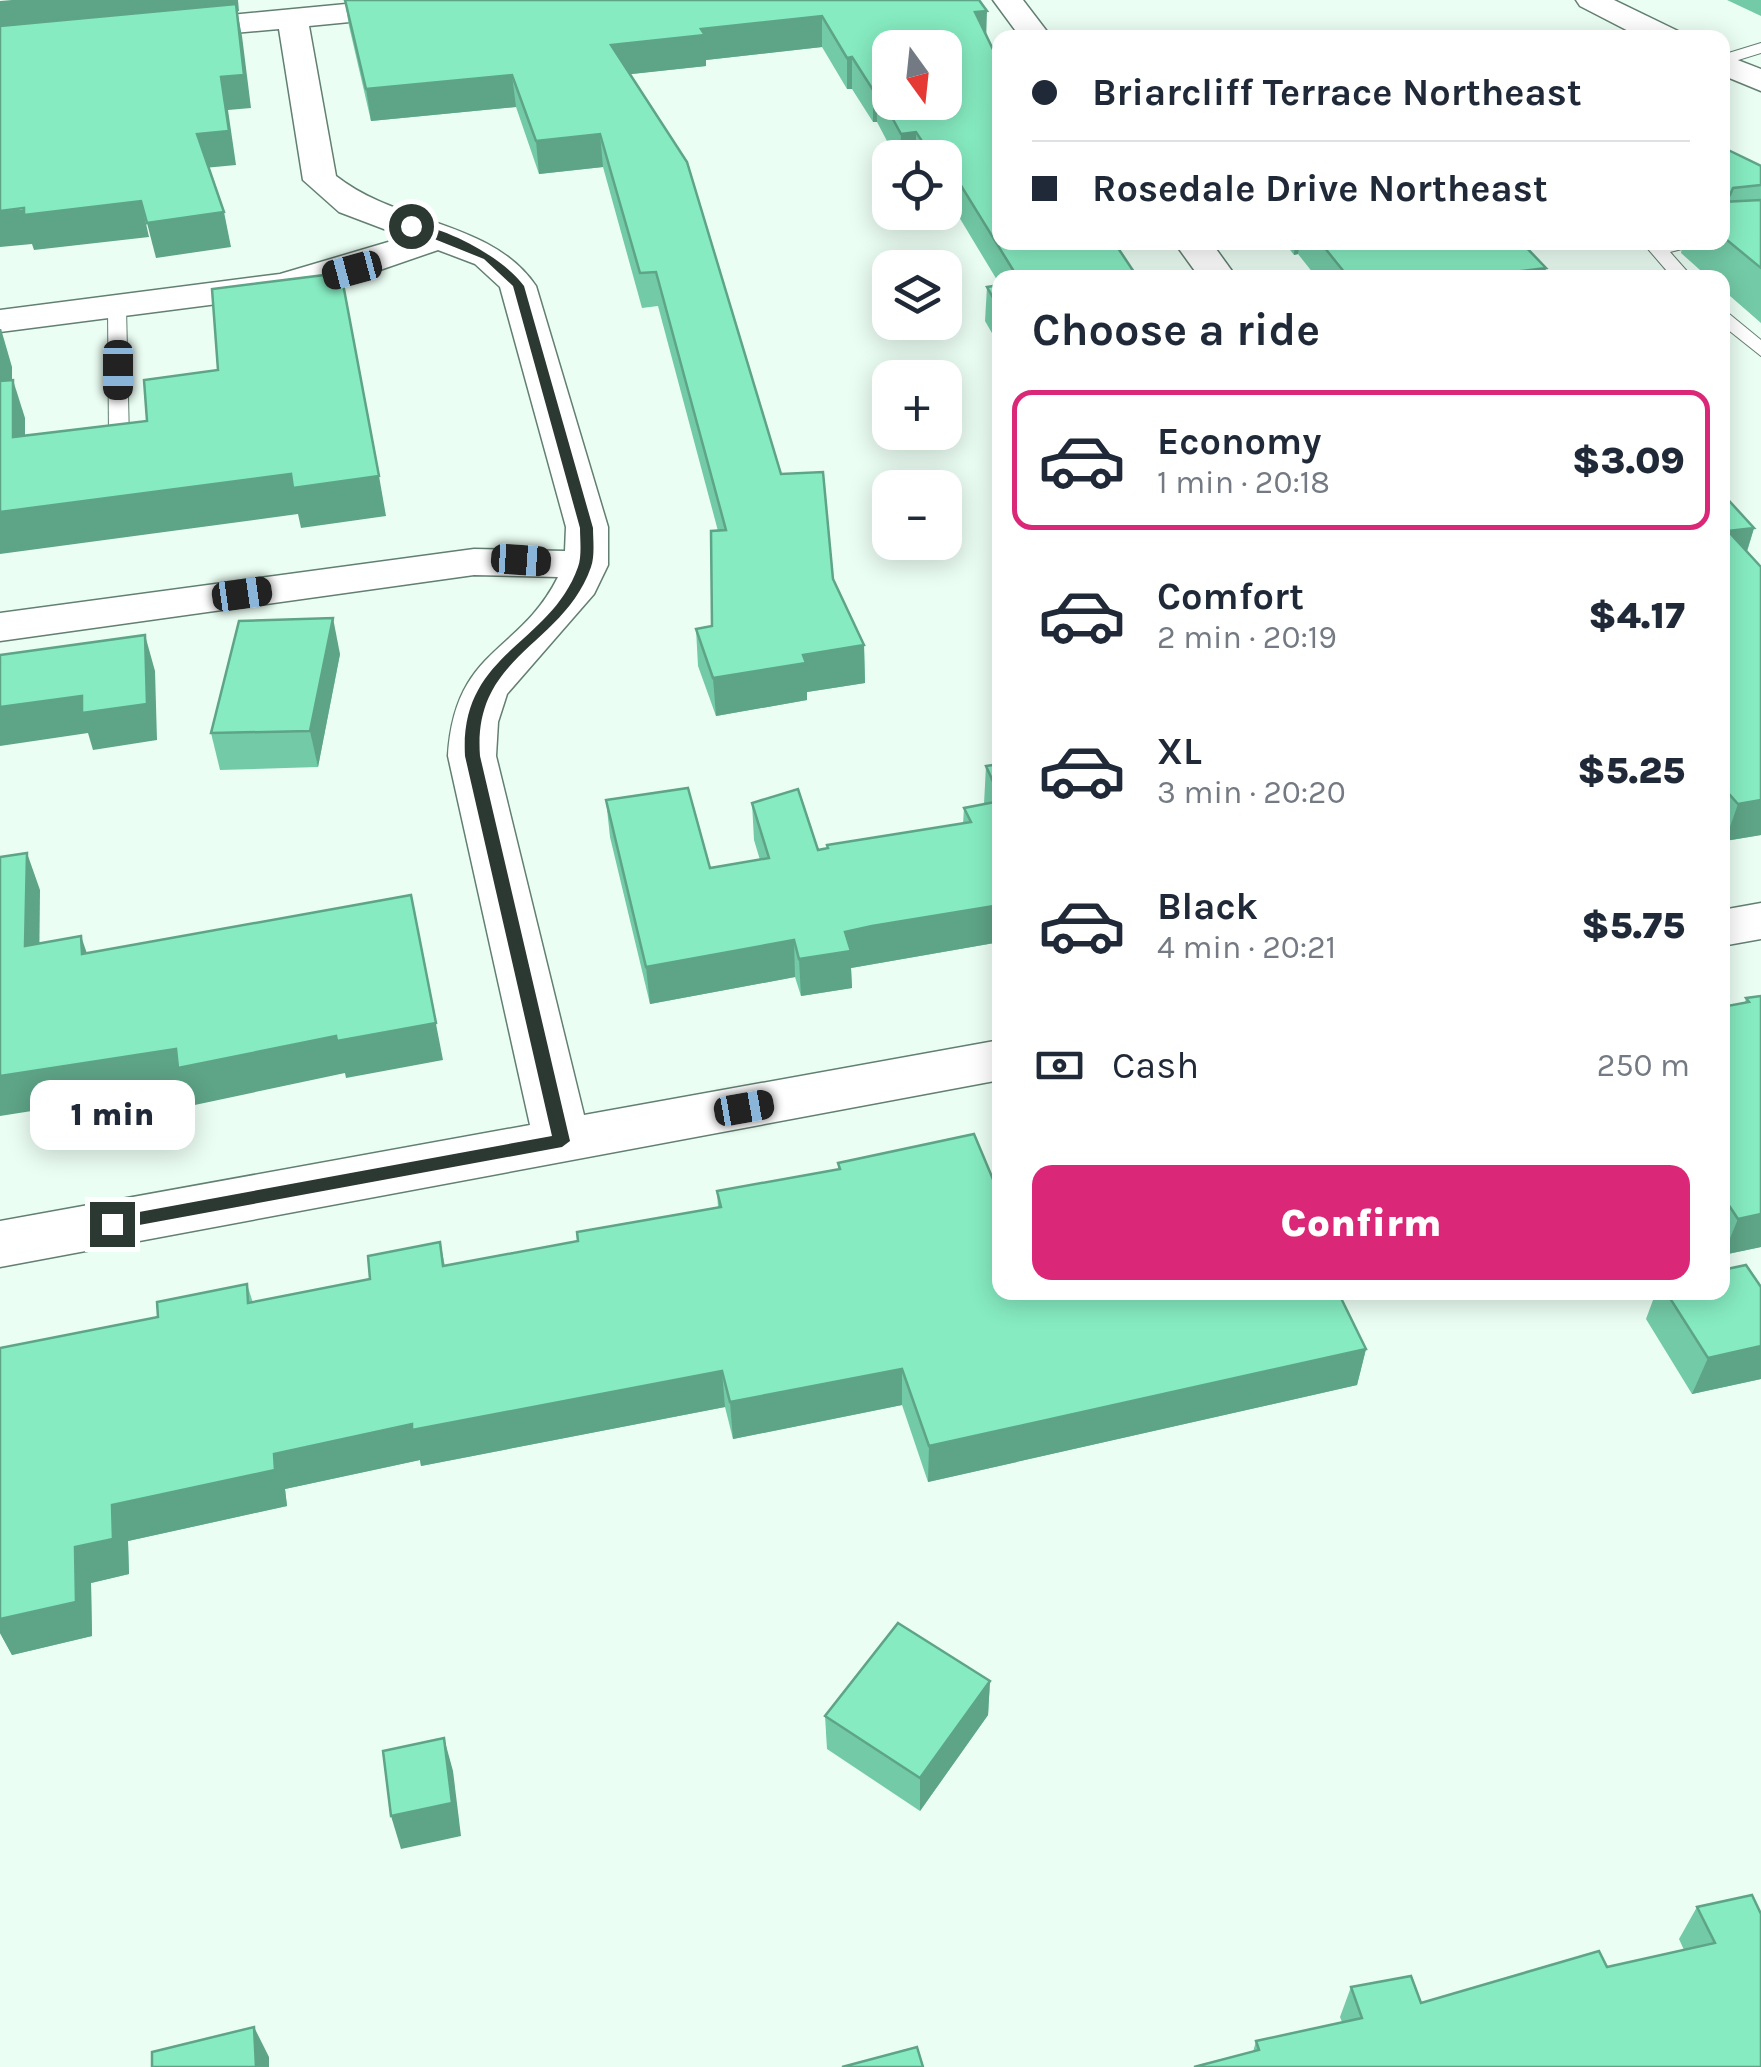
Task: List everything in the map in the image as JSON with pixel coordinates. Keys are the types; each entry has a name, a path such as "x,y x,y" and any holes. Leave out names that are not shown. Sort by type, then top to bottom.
{"street":[{"path":"136,34 483,0"},
{"path":"1008,0 1030,30"},
{"path":"1595,0 1652,30"},
{"path":"292,18 320,180 351,205 488,256 518,286 587,528 586,565 564,604 494,674 478,703 471,731 472,756 562,1141"},
{"path":"1730,66 1761,80"},
{"path":"0,321 318,280 385,261 441,236"},
{"path":"0,627 474,562 586,565"},
{"path":"1730,927 1761,921"},
{"path":"0,1244 992,1061"}],"lane":[{"path":"1730,59 1761,48"},
{"path":"1658,250 1677,270"},
{"path":"117,306 119,440"},
{"path":"1730,321 1761,350"}],"building":[{"path":"345,0 979,0 987,11 975,12 992,47 992,236 962,187 962,140 921,140 916,132 901,134 893,120 962,120 962,30 872,30 872,88 852,57 847,58 822,16 701,29 705,35 611,45 687,162 781,474 823,472 833,579 864,645 803,655 806,663 713,678 696,629 712,626 711,531 726,530 656,272 640,273 600,134 536,141 512,75 366,89"},
{"path":"236,4 244,75 221,77 229,131 197,134 224,212 147,223 141,201 24,215 24,208 0,211 0,26"},
{"path":"1730,151 1761,166 1761,185 1733,188 1730,195"},
{"path":"1761,200 1761,268 1730,243 1730,202"},
{"path":"1001,250 1119,250 1133,270 1013,270"},
{"path":"1326,250 1529,250 1546,268 1530,270 1343,270"},
{"path":"341,273 379,476 293,488 291,474 0,512 0,381 13,380 13,437 147,421 144,380 218,370 212,289"},
{"path":"1730,502 1754,528 1730,531"},
{"path":"1730,533 1761,567 1761,800 1738,804 1730,795"},
{"path":"333,618 310,731 211,733 239,621"},
{"path":"145,635 147,704 82,713 82,696 0,707 0,655"},
{"path":"688,788 710,868 769,858 752,803 798,789 818,850 828,848 827,845 971,822 964,808 992,803 992,906 845,932 851,951 799,959 794,940 646,967 606,800"},
{"path":"27,853 25,946 81,936 82,954 411,895 436,1023 337,1041 336,1036 178,1068 176,1049 0,1076 0,857"},
{"path":"1761,996 1761,1214 1738,1219 1730,1207 1730,1006 1749,1002 1746,998"},
{"path":"974,1134 992,1177 992,1300 1342,1300 1366,1349 929,1446 902,1369 730,1402 722,1371 412,1430 412,1424 274,1454 275,1470 112,1505 113,1539 75,1547 76,1602 0,1619 0,1348 158,1317 157,1302 247,1284 248,1303 370,1279 368,1256 440,1242 443,1266 578,1241 577,1232 721,1207 717,1191 840,1169 838,1163"},
{"path":"1746,1265 1761,1287 1761,1346 1708,1358 1671,1300 1730,1300 1730,1268"},
{"path":"898,1623 990,1681 920,1778 825,1716"},
{"path":"444,1738 452,1803 391,1816 383,1751"},
{"path":"1752,1895 1761,1914 1761,2067 1194,2067 1259,2050 1256,2041 1362,2018 1351,1987 1411,1976 1421,2003 1599,1951 1607,1967 1715,1943 1697,1907"},
{"path":"254,2027 256,2067 152,2067 152,2052"},
{"path":"917,2047 923,2067 842,2067"}],"route":[{"path":"112,1224 562,1141 472,756 471,731 478,703 494,674 564,604 586,565 587,528 518,286 488,256 411,226"}]}
